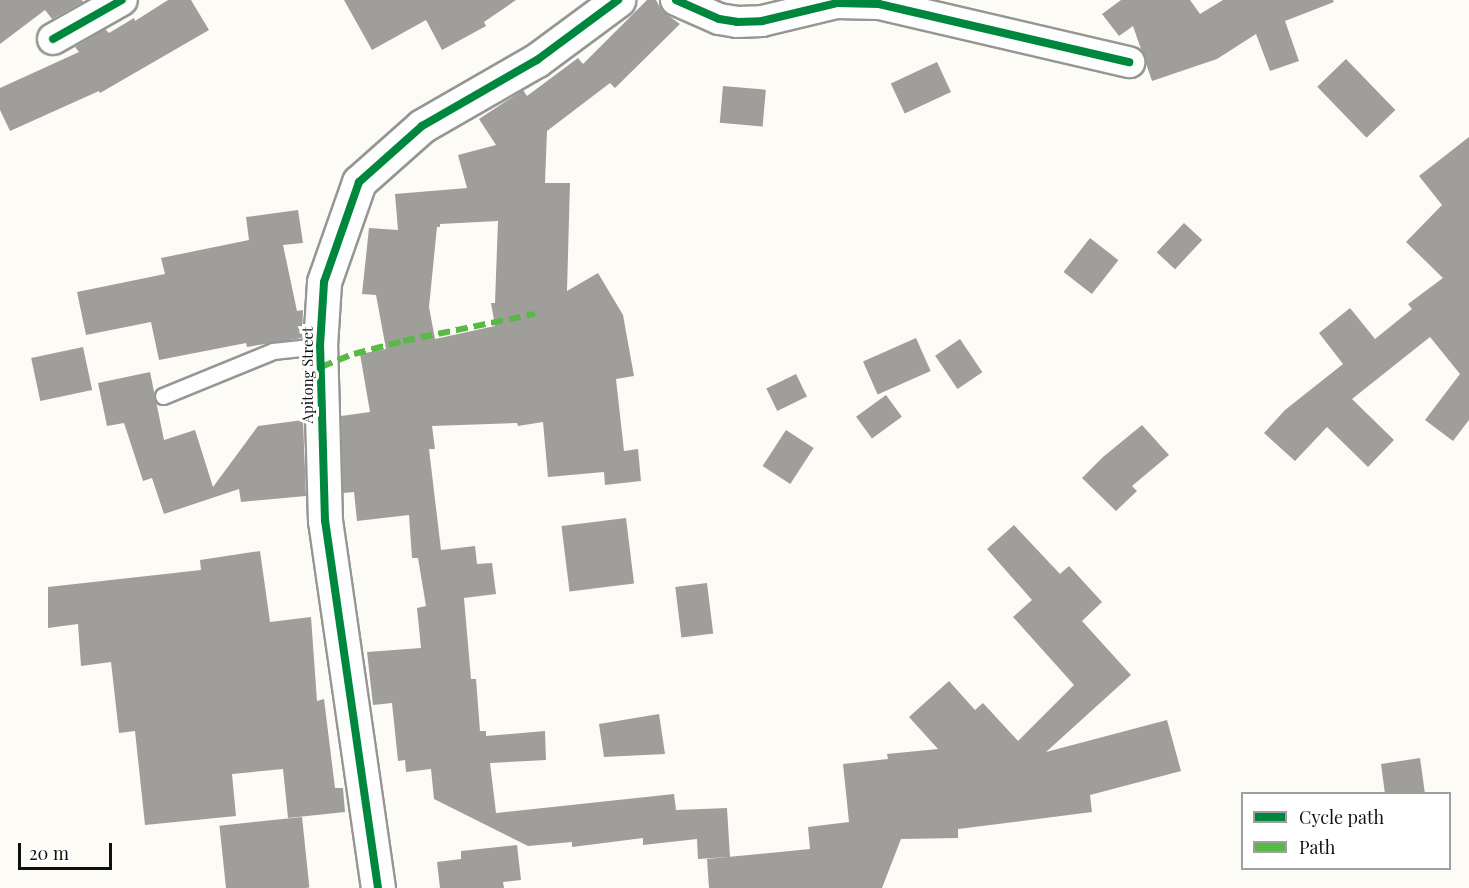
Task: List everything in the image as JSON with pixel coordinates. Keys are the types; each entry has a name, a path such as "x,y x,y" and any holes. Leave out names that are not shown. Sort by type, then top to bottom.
{"street":[{"path":"53,39 122,0"},
{"name":"Apitong Street","path":"378,888 325,521 320,346 324,282 359,182 422,126 537,60 618,0"},
{"path":"676,0 719,19 737,22 762,21 837,3 879,4 1129,62"}],"lane":[{"path":"163,396 273,351 320,346"}],"building":[{"path":"0,0 82,0 83,2 52,19 45,10 0,44"},
{"path":"168,0 191,0 209,30 100,93 99,91 10,131 0,110 0,88 79,52 75,47 105,29 109,33 134,18 135,21"},
{"path":"344,0 516,0 484,22 486,26 442,50 426,20 372,50"},
{"path":"647,0 656,0 662,11 680,24 615,88 610,83 547,131 545,183 570,183 567,291 598,273 623,315 634,376 616,379 624,451 638,449 641,481 605,485 604,472 548,477 543,422 518,426 517,423 432,426 435,449 429,449 441,550 475,546 477,564 492,563 496,594 464,598 471,679 476,679 480,731 486,731 486,736 545,731 546,760 490,763 496,813 674,794 676,810 727,808 730,857 698,859 697,839 643,845 643,838 572,847 572,842 528,846 434,799 431,769 406,772 405,760 398,761 392,703 373,705 367,652 421,648 417,608 426,606 418,558 412,558 409,515 357,521 354,492 343,493 341,416 370,412 360,354 386,349 376,295 362,294 369,228 398,230 395,194 467,188 458,155 496,145 479,119 523,90 527,96 578,58 583,64","holes":["498,221 495,303 491,303 495,326 435,339 429,307 437,227 440,227 440,224"]},
{"path":"1121,0 1190,0 1200,14 1223,0 1333,0 1334,2 1285,21 1299,61 1270,71 1256,34 1217,59 1152,81 1133,26 1119,36 1102,14"},
{"path":"1346,59 1395,110 1367,138 1317,87"},
{"path":"937,62 951,92 905,113 891,84"},
{"path":"723,86 766,90 763,127 720,123"},
{"path":"1469,137 1469,420 1453,441 1425,420 1460,374 1430,337 1352,399 1394,440 1368,467 1327,427 1295,461 1264,433 1285,410 1343,364 1319,333 1350,308 1375,339 1412,309 1408,304 1443,278 1406,242 1442,205 1419,176"},
{"path":"298,210 303,243 283,245 297,311 303,310 302,338 247,347 246,343 159,360 151,322 86,335 77,292 165,274 161,258 249,240 246,217"},
{"path":"1184,223 1202,240 1175,269 1157,252"},
{"path":"1090,238 1118,260 1092,294 1064,272"},
{"path":"916,338 931,371 878,394 863,362"},
{"path":"960,339 982,372 957,389 935,356"},
{"path":"83,347 92,390 40,401 31,358"},
{"path":"150,372 164,440 195,430 213,487 258,426 303,420 306,496 241,502 239,489 164,514 152,478 143,481 124,423 107,426 98,383"},
{"path":"796,374 807,396 777,411 766,388"},
{"path":"886,395 902,417 872,439 856,417"},
{"path":"1142,425 1169,455 1132,486 1137,491 1116,511 1082,478 1103,457"},
{"path":"786,430 814,448 790,484 763,466"},
{"path":"626,518 634,584 570,591 561,526"},
{"path":"1014,525 1060,574 1069,566 1102,602 1082,621 1131,675 1046,752 1167,720 1181,771 1090,795 1092,812 958,829 958,838 901,839 882,888 709,888 707,859 810,849 808,827 849,822 843,764 888,759 887,754 938,749 909,717 949,681 975,710 983,703 1018,741 1074,685 1013,617 1032,600 987,549"},
{"path":"260,551 270,622 311,617 317,701 324,699 335,788 343,788 345,812 288,818 283,769 232,774 236,816 145,825 135,731 119,733 111,662 81,666 78,624 48,628 48,587 201,570 200,560"},
{"path":"707,583 713,634 681,638 675,587"},
{"path":"659,714 665,754 604,757 599,724"},
{"path":"1420,758 1425,792 1385,792 1381,764"},
{"path":"302,817 309,888 226,888 219,826"},
{"path":"517,845 521,880 503,882 504,888 440,888 437,862 461,859 461,851"}],"marked path":[{"path":"321,367 354,354 403,341 535,314"}],"cycle path":[{"path":"53,39 122,0"},
{"path":"378,888 325,521 320,346 324,282 359,182 422,126 537,60 618,0"},
{"path":"676,0 719,19 737,22 762,21 837,3 879,4 1129,62"}]}
